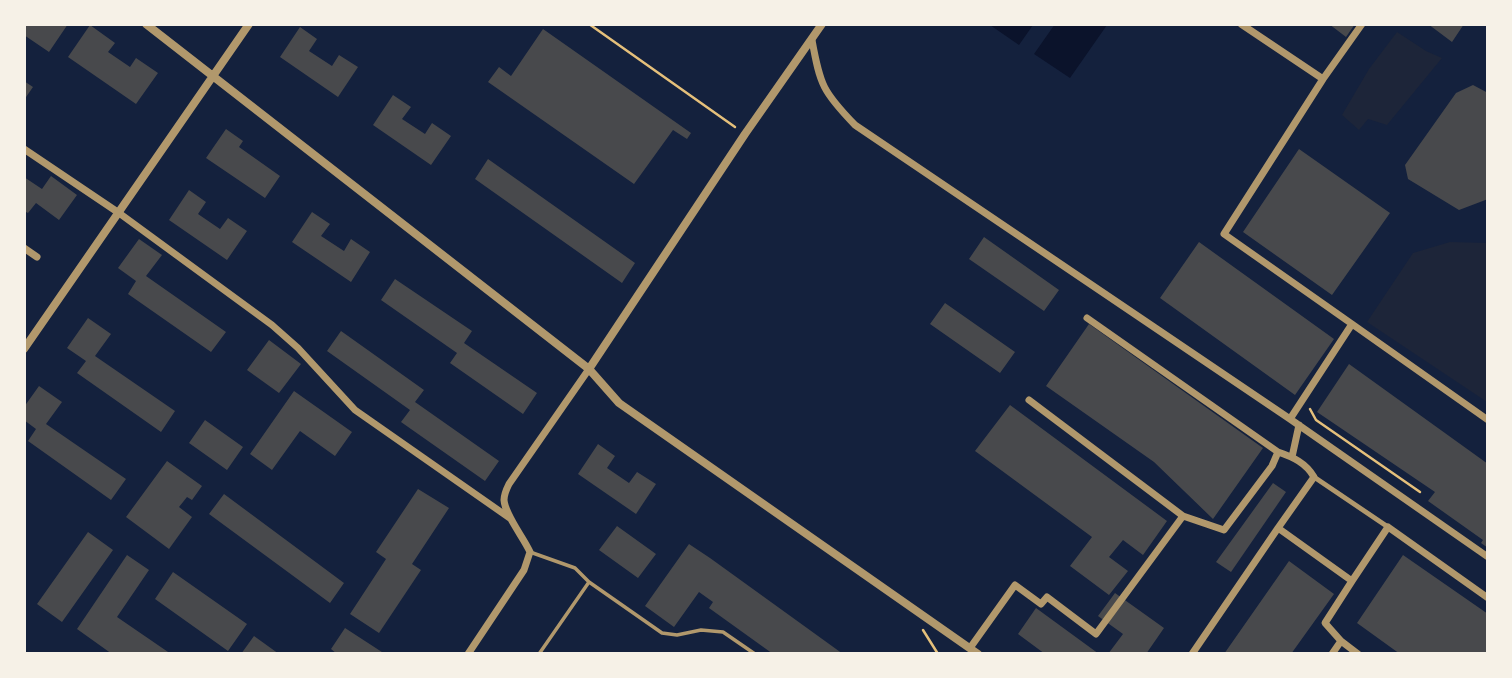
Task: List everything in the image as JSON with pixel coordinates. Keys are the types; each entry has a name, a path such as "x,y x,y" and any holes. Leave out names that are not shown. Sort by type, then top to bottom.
{"street":[{"path":"146,24 589,369 619,403 974,651 1015,585 1041,604 1047,597 1096,634 1183,516"},
{"path":"24,349 249,24"},
{"path":"468,653 524,570 530,552 511,519 504,499 509,484 822,24"},
{"path":"1241,24 1323,79"},
{"path":"1362,24 1323,79 1224,234 1488,420"},
{"path":"812,40 818,73 829,99 855,125 1299,425 1488,557"},
{"path":"24,149 119,212 272,325 298,348 355,410 511,519"},
{"path":"24,248 37,257"},
{"path":"1087,318 1278,452 1293,457 1307,467 1314,477 1488,598"},
{"path":"1290,419 1352,324"},
{"path":"1029,400 1183,516 1224,530 1272,466 1278,452"},
{"path":"1293,457 1299,425"},
{"path":"1192,653 1314,477"},
{"path":"1358,653 1341,641 1325,623 1388,527"},
{"path":"1278,528 1352,581"},
{"path":"1332,653 1341,641"}],"lane":[{"path":"530,552 575,568 589,582 662,633 677,635 701,630 723,632 756,653"},
{"path":"539,653 589,582"}],"path":[{"path":"589,24 745,134"},
{"path":"1304,397 1316,420 1420,492"}],"shaded area":[{"path":"1055,24 1107,25 1070,78 1034,54"},
{"path":"990,25 1033,25 1019,45"},
{"path":"1397,32 1442,58 1387,125 1368,119 1359,130 1342,115 1369,69"},
{"path":"1450,242 1487,243 1487,402 1367,322 1413,253"}],"building":[{"path":"24,24 68,24 49,52 24,35"},
{"path":"1329,24 1355,24 1346,37"},
{"path":"1428,24 1464,24 1452,42"},
{"path":"90,25 115,43 108,52 130,67 136,58 158,73 136,104 68,57"},
{"path":"300,27 317,39 309,51 332,66 339,55 358,67 338,97 280,57"},
{"path":"543,29 691,133 687,139 673,130 634,184 488,82 499,67 511,76"},
{"path":"24,81 33,87 24,100"},
{"path":"1473,85 1488,93 1488,199 1459,210 1408,179 1405,165 1456,93"},
{"path":"393,95 411,107 402,119 425,134 432,123 451,136 431,165 373,125"},
{"path":"226,129 243,141 239,147 280,176 265,198 206,158"},
{"path":"1299,149 1390,213 1332,295 1243,232"},
{"path":"488,159 635,263 622,283 475,179"},
{"path":"51,176 77,195 59,220 36,203 28,213 24,211 24,177 42,189"},
{"path":"189,190 206,202 198,214 220,229 228,218 247,231 227,260 169,220"},
{"path":"312,212 330,224 321,236 344,251 351,239 370,252 351,282 292,242"},
{"path":"984,237 1059,290 1044,311 969,259"},
{"path":"139,239 162,255 146,276 226,332 211,352 128,294 136,281 118,268"},
{"path":"1199,242 1334,339 1295,395 1160,298"},
{"path":"395,279 472,331 464,343 537,393 523,414 450,363 457,353 381,300"},
{"path":"945,303 1015,352 1000,373 930,324"},
{"path":"88,318 111,334 95,356 175,411 161,432 77,373 86,361 67,348"},
{"path":"1089,324 1263,448 1213,519 1154,462 1046,386"},
{"path":"341,331 424,390 415,402 499,461 485,481 401,422 410,410 327,351"},
{"path":"269,340 301,364 279,393 247,370"},
{"path":"1349,364 1488,464 1488,548 1481,543 1483,540 1428,501 1435,492 1317,412"},
{"path":"39,386 62,402 46,424 126,479 111,500 28,441 36,429 24,420 24,407"},
{"path":"294,391 352,432 335,456 300,431 272,470 250,454"},
{"path":"1010,405 1167,521 1143,555 1123,540 1109,557 1128,571 1109,595 1070,566 1092,537 975,451"},
{"path":"205,420 243,447 227,470 189,443"},
{"path":"598,444 615,456 607,468 629,483 637,472 656,484 636,514 578,474"},
{"path":"167,461 202,486 192,500 187,497 179,507 192,517 169,549 126,517"},
{"path":"1273,483 1286,492 1231,572 1216,562"},
{"path":"418,489 449,508 412,564 421,570 379,633 350,614 386,559 376,552"},
{"path":"224,494 344,583 330,603 209,514"},
{"path":"617,526 656,554 638,578 599,550"},
{"path":"88,532 113,550 62,622 37,604"},
{"path":"689,544 843,654 773,654 709,608 713,602 699,592 674,627 645,606"},
{"path":"127,555 149,570 117,617 171,654 112,654 77,629"},
{"path":"1403,555 1488,614 1488,654 1400,654 1357,623"},
{"path":"1289,561 1334,594 1291,654 1224,654"},
{"path":"173,572 247,624 228,651 155,599"},
{"path":"1115,593 1164,628 1146,654 1108,654 1123,634 1098,616"},
{"path":"1036,608 1099,654 1045,654 1018,634"},
{"path":"345,628 385,654 337,654 331,649"},
{"path":"254,636 279,654 241,654"}]}
